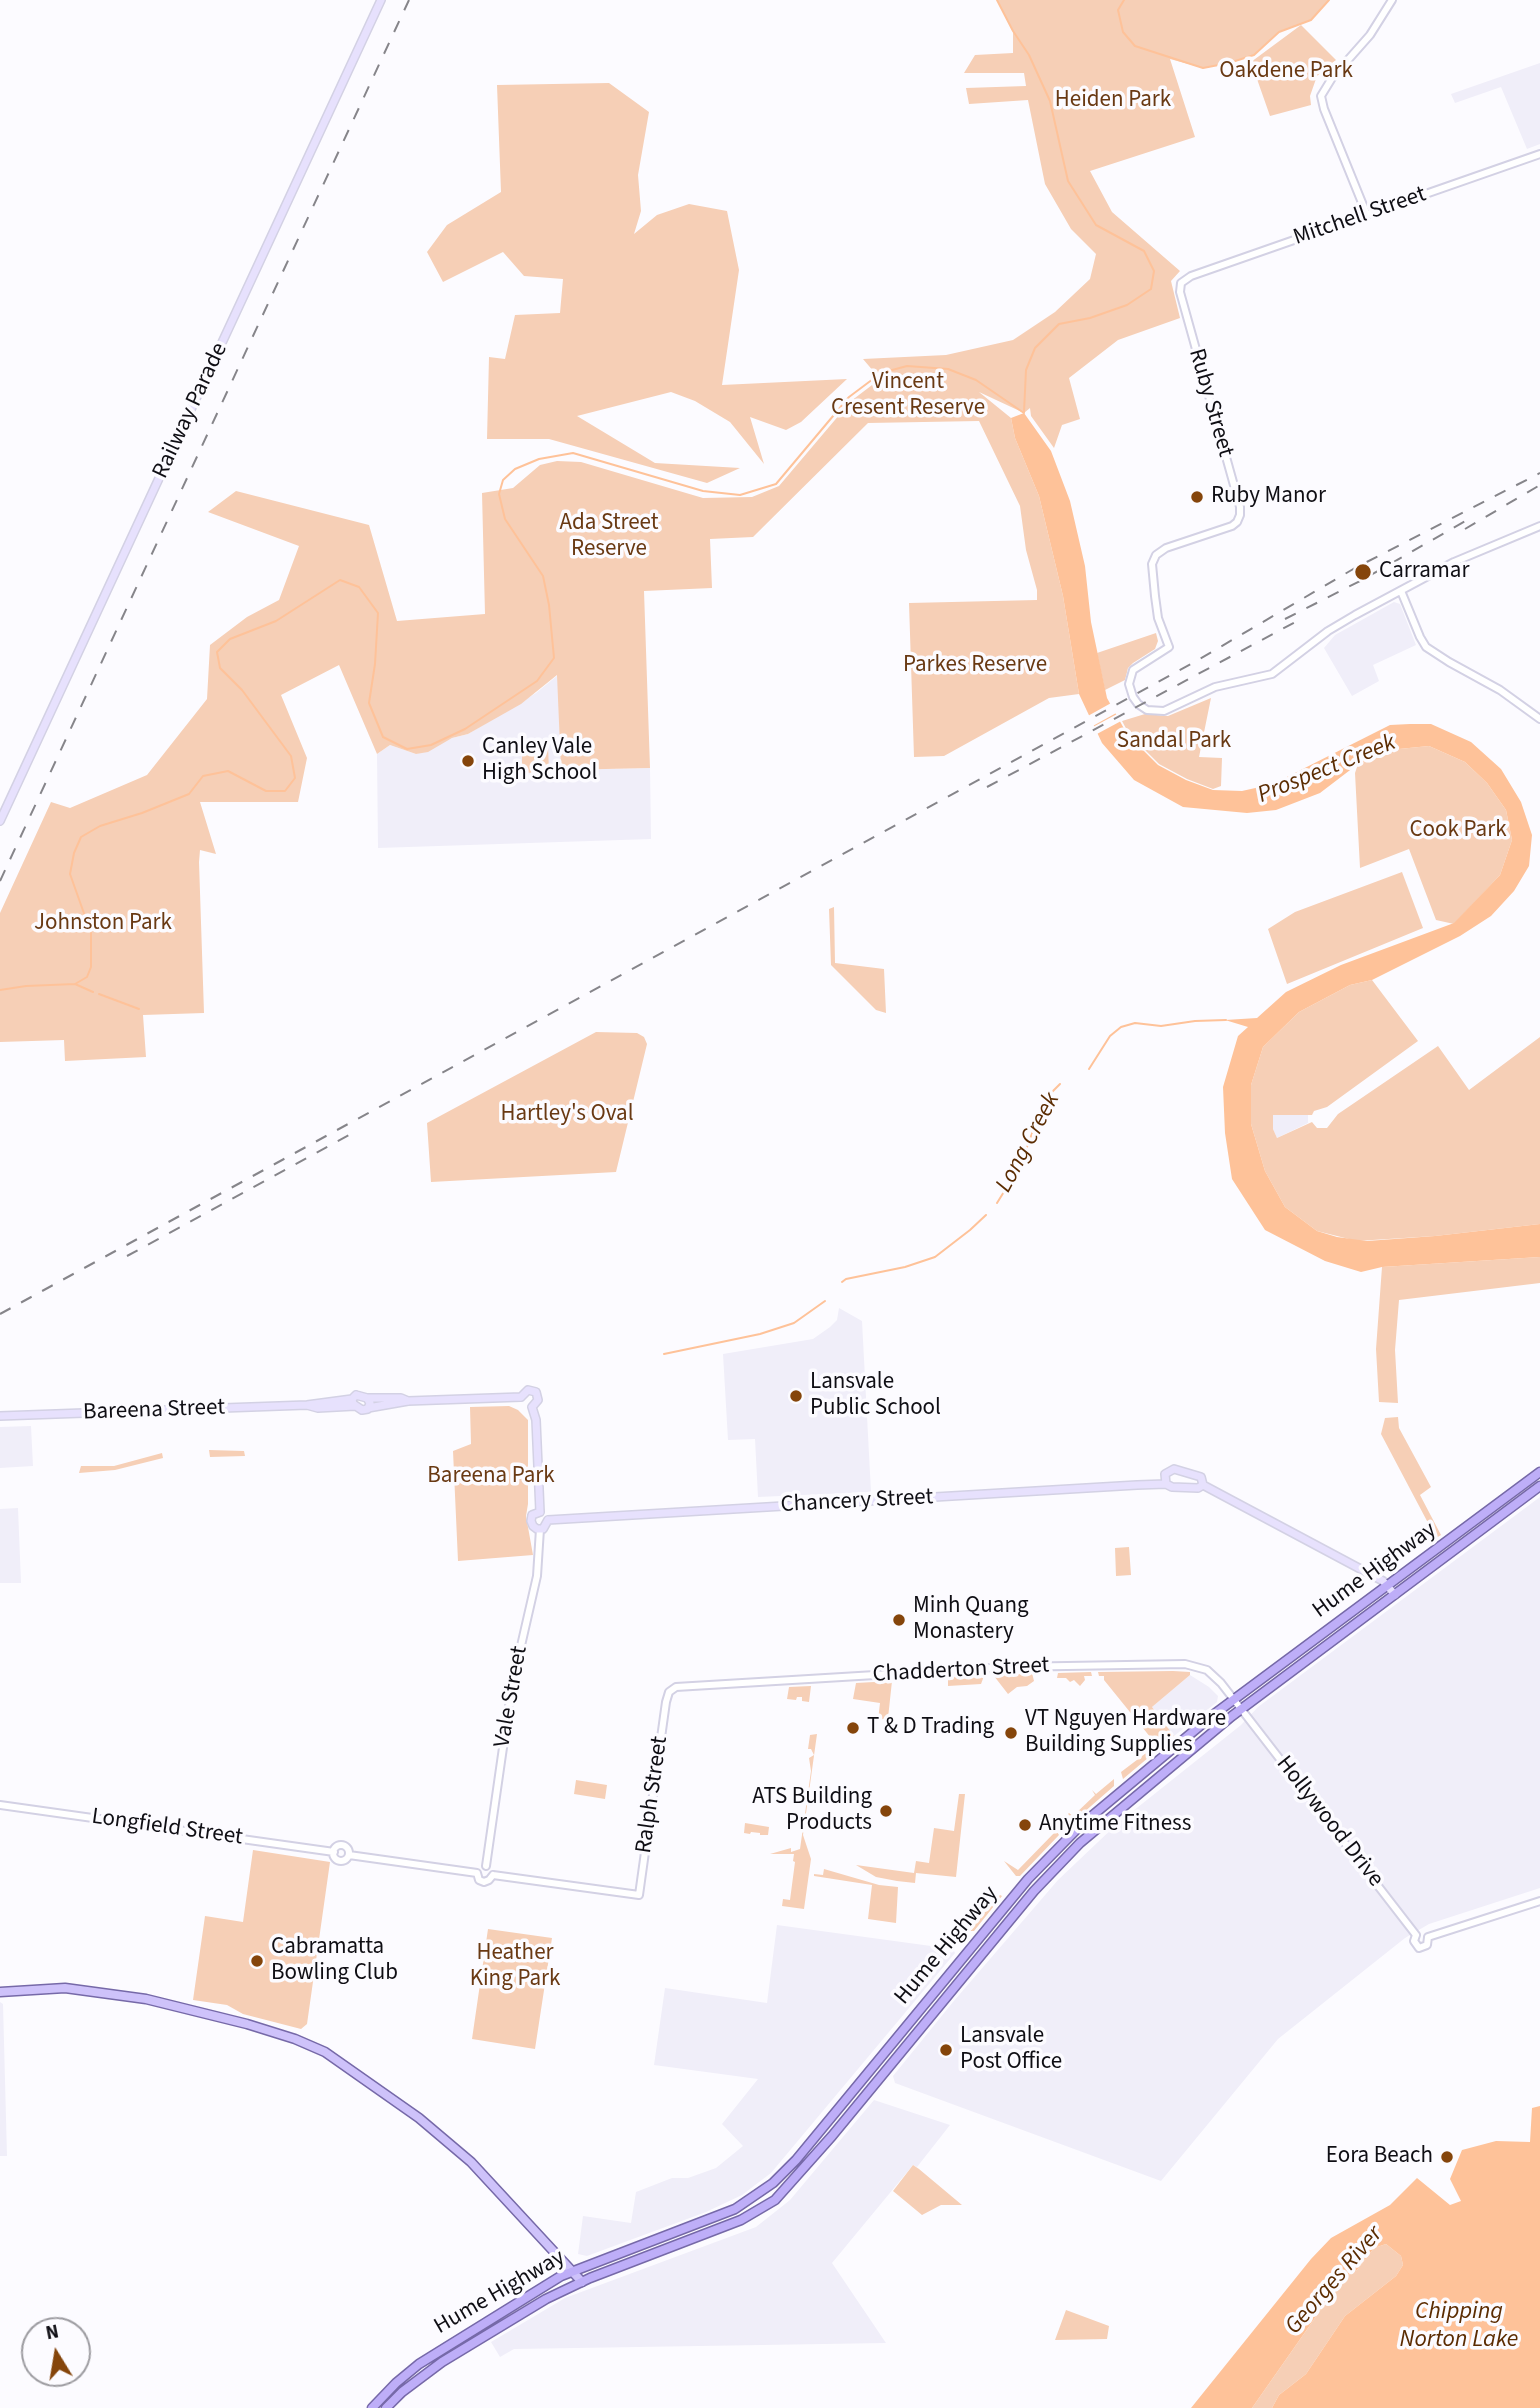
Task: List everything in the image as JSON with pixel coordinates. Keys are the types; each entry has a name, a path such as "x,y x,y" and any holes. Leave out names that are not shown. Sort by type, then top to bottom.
{"highway":[{"name":"Hume Highway","path":"372,2408 402,2378 429,2357 523,2298 573,2271 735,2209 773,2183 796,2160 1042,1863 1090,1816 1234,1699 1538,1472"},
{"name":"Hume Highway","path":"386,2408 402,2392 442,2362 535,2305 582,2281 728,2225 775,2200 832,2136 1056,1866 1130,1799 1241,1709 1540,1486"}],"main road":[{"name":"Railway Parade","path":"0,821 381,0"},
{"path":"521,1397 525,1390 536,1392 538,1400 532,1407"},
{"path":"408,1401 364,1411 354,1403 358,1395 367,1398 401,1398 408,1401 521,1397"},
{"path":"521,1397 524,1405 532,1407"},
{"path":"367,1398 370,1403 368,1408"},
{"name":"Bareena Street","path":"0,1416 307,1405 318,1408 354,1403"},
{"path":"532,1407 536,1420 540,1512"},
{"path":"1203,1485 1199,1488 1171,1487 1166,1484 1165,1474 1174,1469 1201,1477 1203,1485 1388,1585 1395,1595"},
{"name":"Chancery Street","path":"548,1520 1166,1484"},
{"path":"540,1512 547,1516 548,1520 547,1525 540,1530 535,1528 531,1521 532,1515 540,1512"},
{"path":"0,1992 65,1988 146,1999 247,2024 325,2052 419,2118 471,2162 582,2281"}],"street":[{"path":"1367,215 1321,96 1332,78 1370,36 1392,0"},
{"name":"Mitchell Street","path":"1181,283 1191,276 1540,154"},
{"name":"Ruby Street","path":"1181,283 1180,292 1240,507 1237,522 1166,548 1156,555 1152,564 1156,607 1170,647 1140,663 1131,674 1129,684 1133,697 1147,710 1164,711 1215,687 1272,674 1334,627 1401,591"},
{"path":"1540,526 1454,562 1401,591 1426,647 1500,690 1540,719"},
{"name":"Vale Street","path":"486,1866 512,1685 537,1576 541,1547 540,1530"},
{"name":"Chadderton Street","path":"667,1696 672,1689 681,1686 1008,1667 1177,1664 1207,1670 1241,1709"},
{"name":"Ralph Street","path":"493,1875 639,1895 667,1696"},
{"name":"Hollywood Drive","path":"1241,1709 1416,1935"},
{"name":"Longfield Street","path":"0,1805 334,1852 335,1858 339,1860 346,1859 349,1855 477,1872"},
{"path":"486,1866 491,1868 493,1875 484,1882 478,1878 477,1872 479,1868 486,1866"},
{"path":"1428,1937 1540,1901"},
{"path":"1423,1933 1428,1937 1427,1945 1419,1948 1413,1941 1416,1935 1423,1933"}],"shaded area":[{"path":"1540,63 1540,144 1527,149 1501,87 1455,103 1451,94"},
{"path":"1394,602 1400,604 1416,645 1373,665 1379,681 1352,696 1324,648 1335,635"},
{"name":"Canley Vale High School","path":"558,675 561,770 650,768 651,839 378,848 377,754 390,745 416,754 468,734 536,693"},
{"path":"1272,1114 1308,1115 1308,1123 1277,1138"},
{"name":"Lansvale Public School","path":"839,1308 862,1321 871,1492 758,1497 755,1439 728,1440 723,1354 813,1339 837,1320"},
{"path":"31,1426 33,1466 0,1468 0,1427"},
{"path":"1540,1497 1540,1888 1429,1924 1405,1938 1278,2039 1161,2181 895,2083 893,2076 953,2002 1058,1880 1118,1823 1241,1725 1258,1707"},
{"path":"18,1508 21,1583 0,1583 0,1509"},
{"path":"1190,1675 1218,1696 1217,1702 1174,1736 1152,1707"},
{"path":"777,1925 953,1949 955,1953 771,2173 742,2195 706,2212 587,2256 578,2254 583,2216 631,2223 636,2192 672,2178 688,2178 716,2168 743,2146 722,2124 758,2079 654,2065 665,1988 767,2003"},
{"path":"0,2002 3,2004 7,2156 0,2156"},
{"path":"874,2100 950,2125 917,2167 913,2165 832,2263 886,2343 514,2349 500,2357 491,2342 565,2298 756,2227 790,2200"}],"green space":[{"path":"997,0 1329,0 1311,20 1279,32 1254,55 1203,68 1170,59 1195,137 1090,171 1112,212 1180,271 1171,281 1180,318 1118,340 1069,378 1080,419 1062,425 1054,448 1031,416 1030,408 1024,413 979,392 1011,418 1015,438 1039,496 1063,596 1079,694 1049,698 944,756 914,757 909,603 1037,600 1037,590 1026,550 1020,506 979,421 868,423 753,537 710,539 712,588 644,591 650,768 561,770 557,675 521,704 468,734 452,738 428,752 416,754 390,745 377,754 339,665 281,695 307,758 298,802 200,802 216,854 200,850 204,1013 143,1015 146,1057 65,1061 64,1040 0,1042 0,913 51,802 70,808 147,775 207,699 210,645 247,617 279,600 299,546 208,512 236,491 369,525 397,621 485,614 482,493 513,488 540,465 557,461 581,462 703,498 752,497 779,486 851,401 880,379 863,359 946,355 1013,340 1055,312 1090,279 1096,254 1071,229 1045,184 1028,100 969,104 966,88 1026,86 1024,73 964,73 975,55 1013,53 1013,31"},
{"name":"Oakdene Park","path":"1301,25 1336,60 1317,76 1310,96 1311,105 1270,116 1251,62"},
{"path":"609,83 649,112 638,175 641,211 634,234 657,215 689,204 727,211 739,270 722,385 847,379 801,422 786,430 750,417 764,464 730,422 695,401 671,392 577,416 655,463 740,468 707,483 549,439 487,439 489,357 505,359 515,315 560,313 563,279 524,276 503,252 443,282 427,252 447,225 501,192 497,85"},
{"path":"1156,633 1158,641 1155,649 1128,668 1125,680 1105,690 1097,653"},
{"name":"Sandal Park","path":"1211,698 1199,757 1222,758 1221,786 1213,789 1159,764 1129,734 1122,721 1145,714 1168,716"},
{"path":"522,745 548,745 549,772 522,773"},
{"name":"Cook Park","path":"1429,746 1465,762 1487,783 1506,810 1512,840 1500,875 1454,924 1436,920 1409,849 1360,868 1355,773 1358,764 1399,749"},
{"path":"1402,872 1423,928 1287,984 1268,929 1295,912"},
{"path":"834,907 835,963 884,969 886,1013 876,1010 831,965 829,909"},
{"path":"1372,980 1418,1041 1327,1107 1314,1111 1312,1115 1273,1115 1273,1129 1277,1138 1312,1122 1317,1128 1327,1128 1338,1114 1438,1046 1469,1090 1540,1037 1540,1224 1435,1236 1357,1241 1317,1231 1285,1207 1265,1171 1251,1124 1251,1085 1263,1047 1299,1012 1350,985"},
{"name":"Hartley's Oval","path":"596,1032 637,1033 644,1037 647,1044 616,1172 431,1182 427,1123"},
{"path":"1540,1257 1540,1283 1399,1300 1395,1350 1398,1403 1379,1402 1376,1349 1382,1267"},
{"name":"Bareena Park","path":"509,1406 518,1410 528,1420 526,1516 533,1555 458,1561 453,1451 471,1444 470,1407"},
{"path":"1398,1417 1399,1428 1431,1487 1420,1495 1441,1535 1436,1538 1381,1434 1385,1418"},
{"path":"209,1450 244,1451 245,1456 210,1457"},
{"path":"162,1453 163,1458 115,1470 79,1473 81,1466 114,1466"},
{"path":"1129,1547 1131,1575 1116,1576 1115,1548"},
{"path":"1091,1672 1092,1676 1084,1676 1085,1680 1080,1686 1074,1680 1070,1682 1066,1678 1057,1678 1058,1673"},
{"path":"1098,1672 1190,1672 1190,1675 1152,1707 1174,1736 1123,1779 1121,1772 1154,1747 1155,1743 1104,1680 1104,1676 1099,1676"},
{"path":"1032,1673 1034,1681 1027,1686 1017,1687 1008,1694 994,1676"},
{"path":"984,1676 981,1684 948,1686 948,1677"},
{"path":"892,1681 888,1718 878,1720 880,1703 853,1699 856,1683"},
{"path":"811,1686 809,1702 802,1701 802,1697 797,1697 796,1700 787,1699 789,1687"},
{"path":"817,1734 803,1835 811,1859 804,1909 782,1906 783,1899 790,1900 794,1854 770,1854 791,1848 791,1852 800,1849 811,1771 809,1758 814,1755 811,1749 808,1749 810,1735"},
{"path":"1114,1779 1114,1786 1075,1820 1068,1814 1073,1816 1095,1795 1092,1790 1096,1794"},
{"path":"576,1780 607,1785 605,1799 574,1794"},
{"path":"959,1794 965,1794 956,1877 916,1873 915,1883 897,1881 876,1877 856,1865 914,1873 916,1861 929,1863 934,1828 954,1831"},
{"path":"745,1823 769,1827 768,1835 744,1833"},
{"path":"1053,1825 1059,1835 1020,1876 1016,1876 1004,1861 1018,1870 1055,1832"},
{"name":"Cabramatta Bowling Club","path":"253,1850 330,1862 307,2024 301,2029 243,2014 227,2005 193,2000 205,1916 243,1922"},
{"path":"824,1869 879,1885 898,1887 896,1923 868,1919 872,1885 814,1876 823,1875"},
{"path":"1000,1895 1002,1896 974,1931 960,1931 960,1928 972,1930 977,1914 984,1914"},
{"name":"Heather King Park","path":"488,1929 552,1938 535,2049 472,2039"},
{"path":"913,2165 962,2205 941,2205 922,2215 893,2191"},
{"path":"1386,2244 1401,2256 1403,2265 1396,2276 1345,2316 1306,2374 1279,2395 1272,2408 1252,2408 1343,2278 1357,2270 1374,2248"},
{"path":"1066,2310 1109,2326 1107,2339 1055,2340"}],"water":[{"name":"Prospect Creek","path":"1024,413 1051,451 1070,501 1085,566 1091,622 1107,698 1127,734 1158,765 1213,790 1242,791 1273,784 1390,725 1431,724 1471,742 1501,769 1521,802 1532,835 1529,866 1514,891 1491,916 1460,936 1372,980 1350,985 1299,1012 1263,1047 1251,1085 1251,1124 1265,1171 1285,1207 1317,1231 1367,1241 1540,1224 1540,1257 1382,1267 1361,1272 1325,1261 1265,1230 1232,1179 1225,1133 1223,1087 1238,1036 1248,1027 1225,1020 1257,1018 1286,992 1341,965 1454,923 1500,875 1512,840 1506,810 1487,783 1465,762 1429,746 1399,749 1358,764 1320,793 1276,810 1247,813 1183,807 1134,780 1102,743 1079,694 1063,596 1039,496 1015,438 1011,418"},
{"name":"Chipping Norton Lake","path":"1540,2106 1540,2408 1272,2408 1279,2395 1306,2374 1345,2316 1396,2276 1403,2265 1401,2256 1386,2244 1374,2248 1357,2270 1343,2278 1252,2408 1191,2408 1331,2238 1390,2205 1417,2178 1450,2205 1461,2201 1450,2179 1462,2150 1496,2141 1530,2142 1532,2108"}],"pier":[{"path":"1113,702 1118,712 1091,727 1086,717"},
{"path":"1119,713 1123,720 1095,735 1091,728"}],"waterway":[{"name":"Prospect Creek","path":"997,0 1029,55 1050,101 1068,181 1096,225 1144,251 1154,271 1151,289 1127,305 1090,318 1059,324 1035,348 1026,370 1024,412"},
{"name":"Prospect Creek","path":"1124,0 1118,10 1123,32 1135,46 1203,68 1254,55 1279,32 1311,20 1329,0"},
{"path":"0,990 75,984 87,977 91,967 91,933 70,874 74,853 81,837 100,826 189,794 203,776 228,771 266,791 285,791 295,778 291,756 242,690 220,668 217,652 230,639 276,621 340,580 359,587 378,613 369,703 383,737 407,749 431,745 465,729 537,681 554,658 549,605 543,576 505,519 499,494 503,480 515,469 539,459 573,453 703,491 740,495 776,484 849,397 881,373 907,366 948,369 976,380 1024,413"},
{"path":"75,984 93,992"},
{"path":"99,994 139,1009"},
{"name":"Long Creek","path":"1089,1069 1110,1036 1121,1027 1135,1023 1161,1026 1226,1020"},
{"name":"Long Creek","path":"997,1203 1020,1166 1041,1109 1060,1084"},
{"name":"Long Creek","path":"842,1282 935,1257 986,1215"},
{"name":"Long Creek","path":"664,1354 760,1334 794,1323 825,1301"}],"railway":[{"path":"0,881 409,0"},
{"path":"0,1314 1198,660 1355,568 1540,473"},
{"path":"1465,529 1540,485"},
{"path":"1285,619 1362,580 1469,519"},
{"path":"987,787 1299,620"},
{"path":"127,1256 351,1134"}],"place":[{"name":"Ruby Manor","path":"1197,497"},
{"name":"Carramar","path":"1363,572"},
{"name":"Canley Vale High School","path":"468,761"},
{"name":"Lansvale Public School","path":"796,1396"},
{"name":"Minh Quang Monastery","path":"899,1620"},
{"name":"T & D Trading","path":"853,1728"},
{"name":"VT Nguyen Hardware Building Supplies","path":"1011,1733"},
{"name":"ATS Building Products","path":"886,1811"},
{"name":"Anytime Fitness","path":"1025,1825"},
{"name":"Cabramatta Bowling Club","path":"257,1961"},
{"name":"Lansvale Post Office","path":"946,2050"},
{"name":"Eora Beach","path":"1447,2157"}],"park label":[{"name":"Heiden Park","path":"1113,101"},
{"name":"Vincent Cresent Reserve","path":"908,396"},
{"name":"Ada Street Reserve","path":"609,537"},
{"name":"Parkes Reserve","path":"975,666"},
{"name":"Johnston Park","path":"103,924"}],"water label":[{"name":"Georges River","path":"1335,2281"}]}
